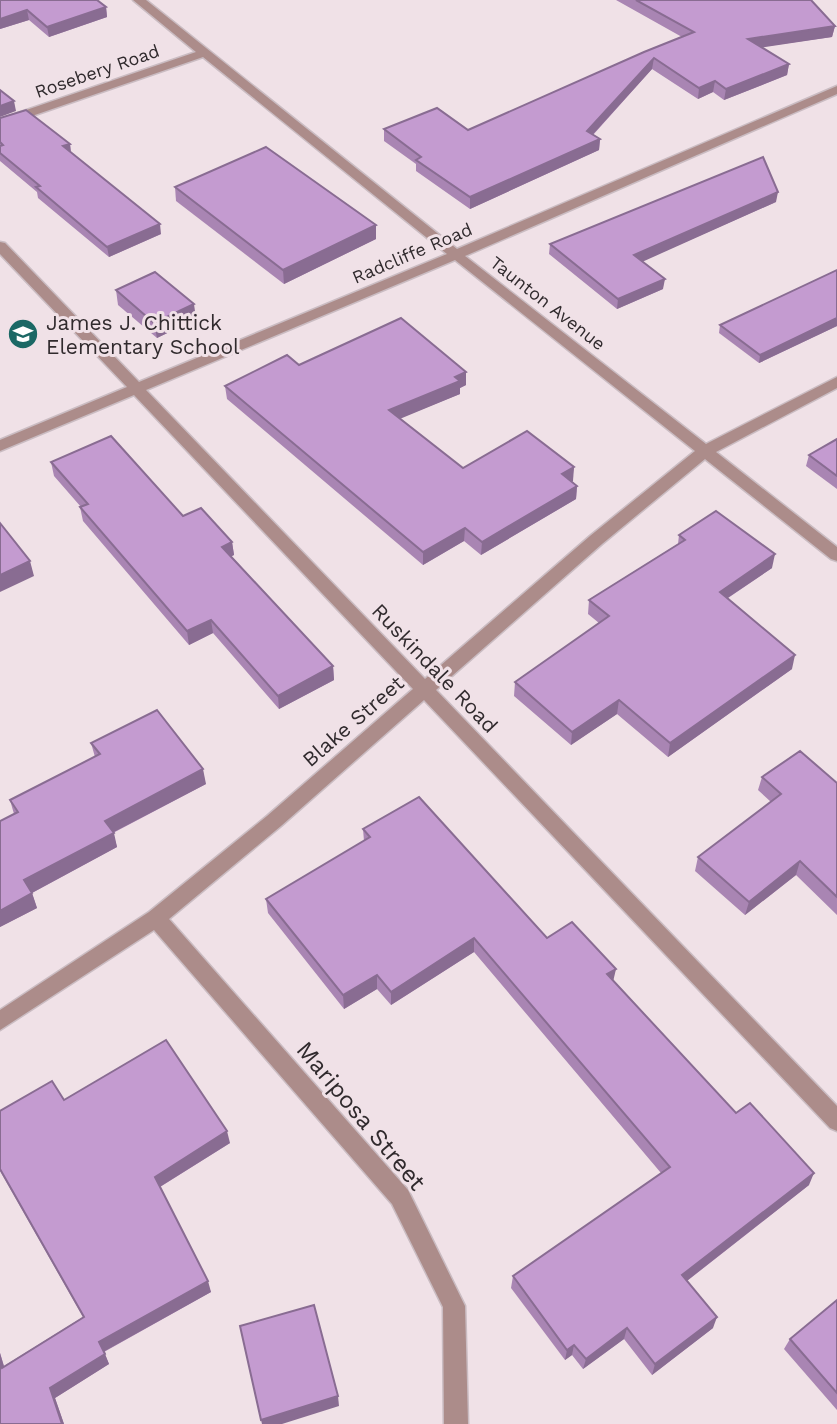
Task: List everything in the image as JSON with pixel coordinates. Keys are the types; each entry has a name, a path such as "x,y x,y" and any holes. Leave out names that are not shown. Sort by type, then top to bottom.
{"street":[{"name":"Taunton Avenue","path":"139,0 456,255 837,555"},
{"name":"Rosebery Road","path":"0,123 206,52"},
{"name":"Radcliffe Road","path":"0,446 456,255 837,90"},
{"name":"Ruskindale Road","path":"0,246 837,1121"},
{"name":"Blake Street","path":"0,1021 156,918 274,821 596,540 705,452 837,383"},
{"name":"Mariposa Street","path":"156,918 400,1197 454,1306 456,1424"}],"building":[{"path":"0,0 97,0 106,7 47,27 27,10 0,19"},
{"path":"636,0 811,0 835,26 748,39 789,64 726,89 715,81 699,88 654,58 587,131 600,139 470,197 416,160 421,157 384,129 437,108 468,130 694,32"},
{"path":"0,90 14,101 0,106"},
{"path":"26,110 70,144 63,146 160,224 107,247 36,187 40,186 0,153 0,146 3,145 0,142 0,118"},
{"path":"266,147 376,225 283,270 175,187"},
{"path":"763,157 778,192 634,255 665,279 618,299 550,244"},
{"path":"837,270 837,318 760,355 720,325"},
{"path":"155,272 194,304 154,323 116,290"},
{"path":"401,318 466,372 455,377 460,381 389,410 463,468 527,431 574,467 562,474 577,486 482,542 465,528 423,552 225,386 287,355 299,365"},
{"path":"111,436 183,516 201,508 232,542 222,547 333,666 278,696 211,620 187,631 80,507 88,504 51,462"},
{"path":"837,439 837,476 809,455"},
{"path":"716,511 775,554 720,592 795,655 670,743 619,700 572,732 515,682 609,616 589,600 685,540 679,535"},
{"path":"0,523 30,561 0,575"},
{"path":"157,710 203,769 105,821 114,833 24,880 32,893 0,911 0,821 18,812 10,800 100,754 91,743"},
{"path":"800,751 837,783 837,897 800,861 749,902 698,857 781,794 762,777"},
{"path":"419,797 547,938 572,922 616,969 607,974 736,1113 750,1103 814,1173 682,1275 717,1317 655,1364 627,1328 586,1359 574,1345 567,1350 513,1276 670,1167 474,938 391,992 377,975 343,995 266,899 370,837 363,829"},
{"path":"166,1040 227,1131 155,1177 208,1281 99,1342 105,1354 50,1388 62,1424 0,1424 0,1362 2,1368 84,1317 0,1169 0,1111 52,1081 64,1100"},
{"path":"837,1300 837,1393 790,1339"},
{"path":"314,1305 338,1396 261,1420 240,1326"}],"place":[{"name":"James J. Chittick Elementary School","path":"23,334"}]}
